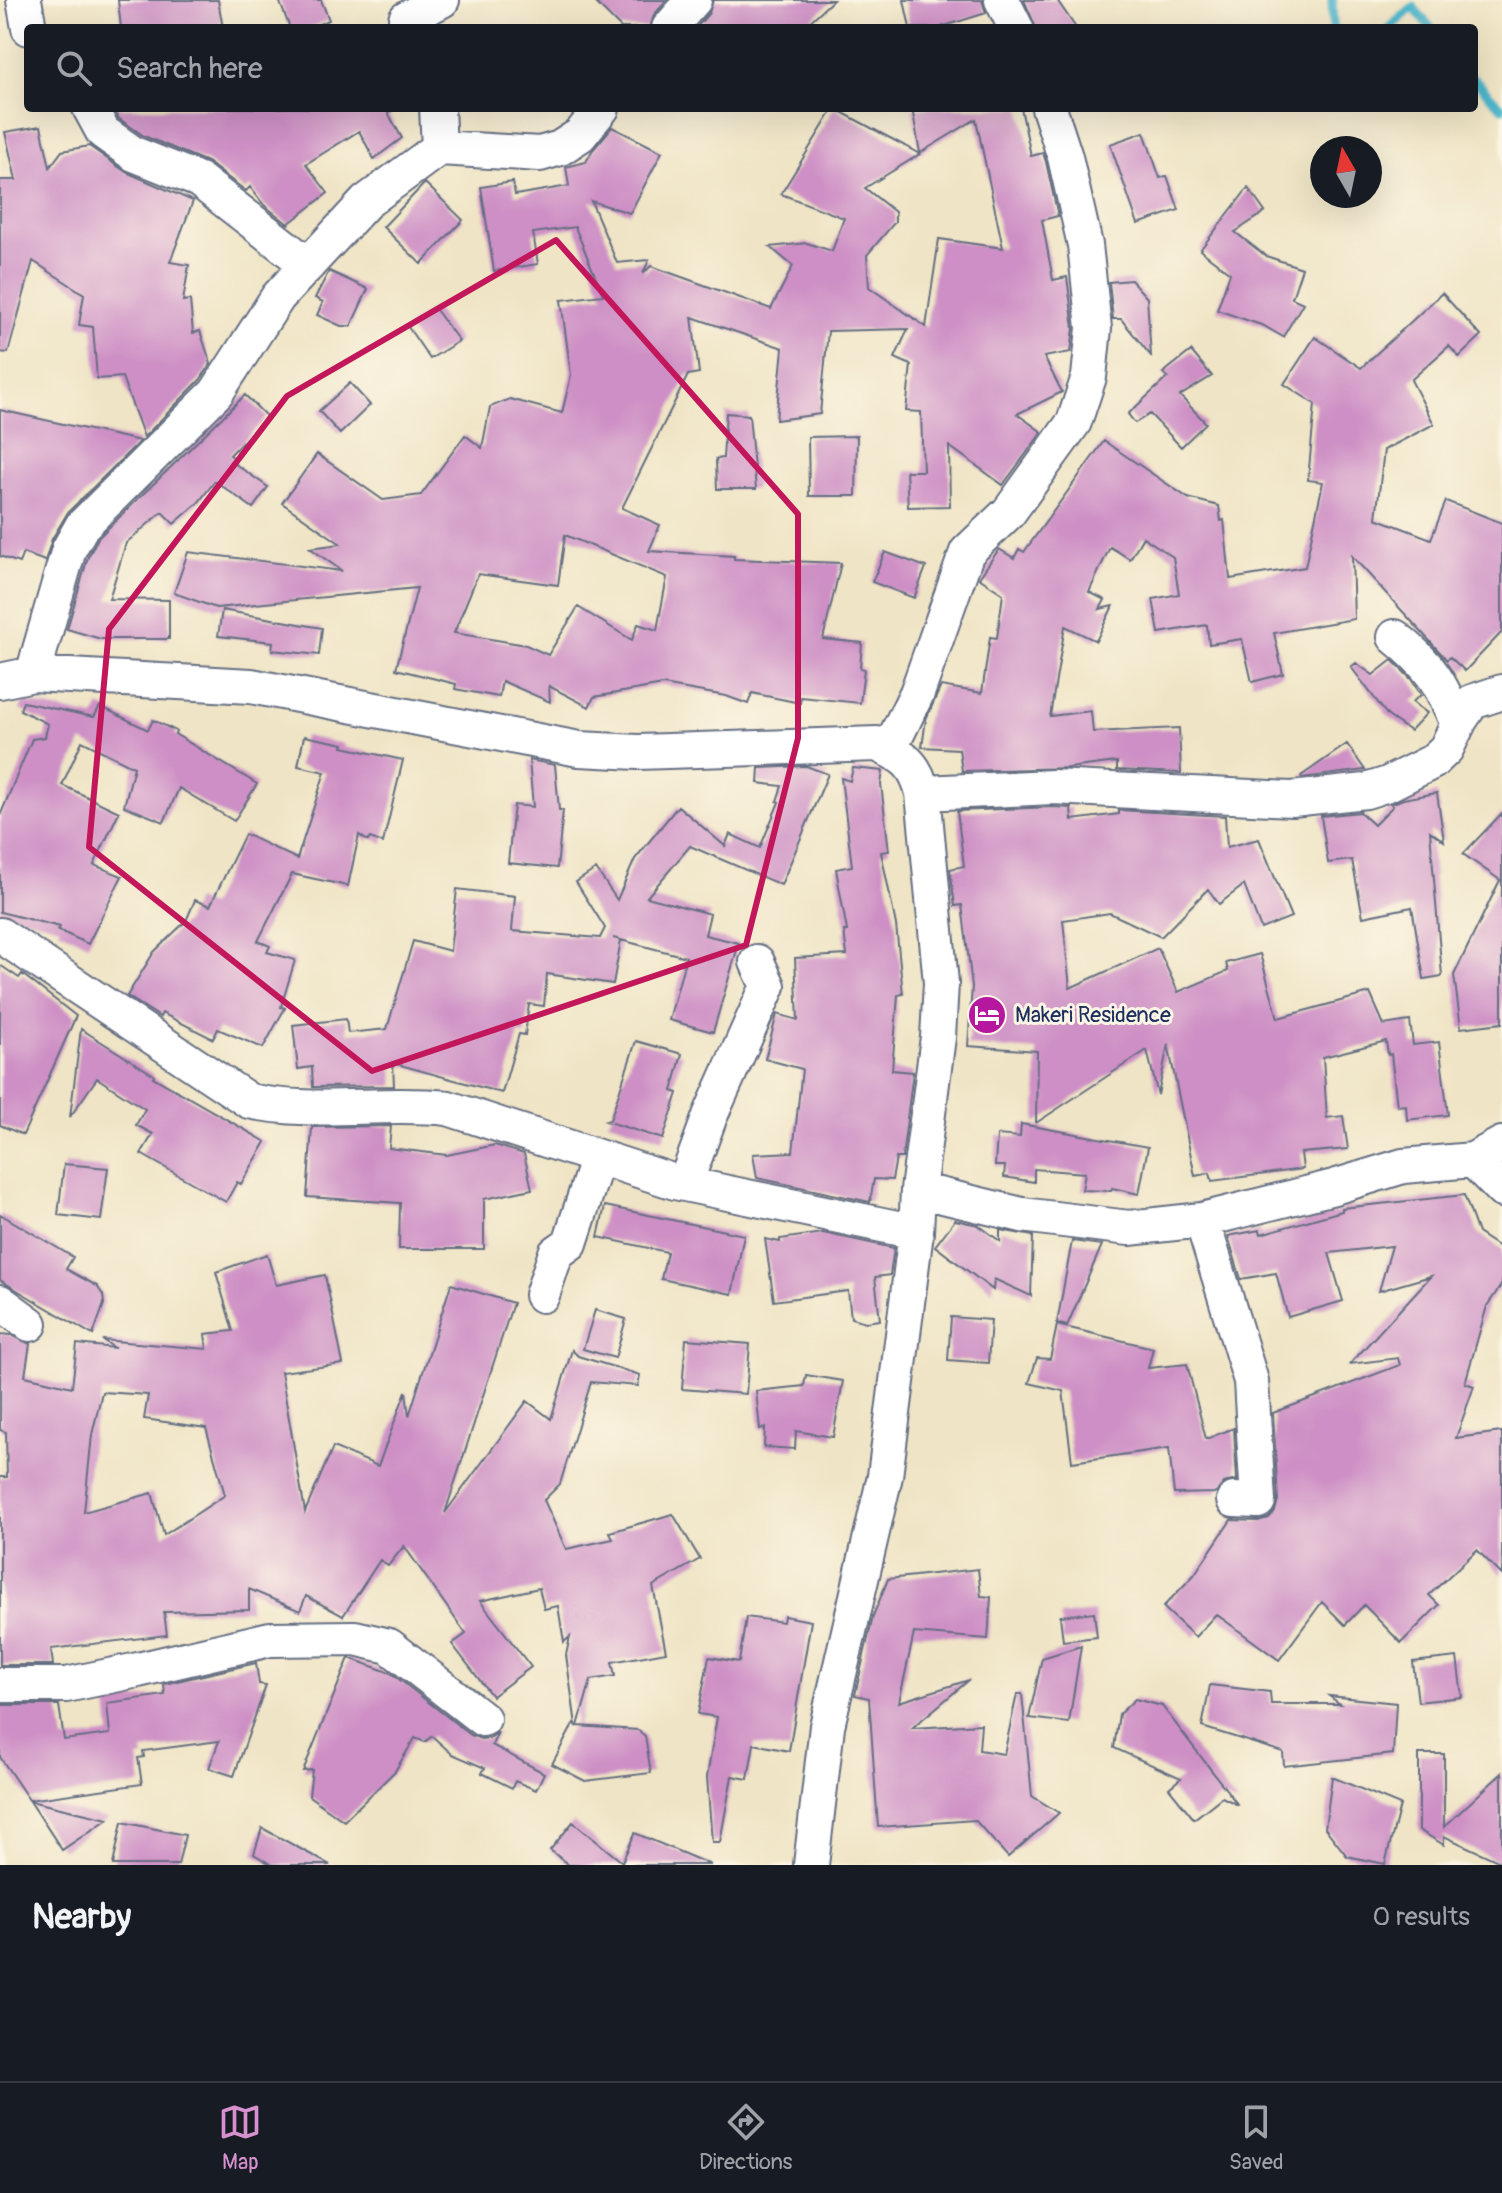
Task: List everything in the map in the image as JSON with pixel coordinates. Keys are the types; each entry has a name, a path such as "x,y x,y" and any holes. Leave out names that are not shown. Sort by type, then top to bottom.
{"street":[{"path":"24,0 28,24"},
{"path":"400,16 442,0"},
{"path":"673,24 694,0"},
{"path":"1002,0 1014,24"},
{"path":"92,112 103,132 134,154 199,180 308,265"},
{"path":"437,112 439,148"},
{"path":"599,112 580,135 560,148 540,154 439,148 366,202 278,297 216,393 82,526 69,549 16,677 251,686 579,749 638,752 877,744 901,754 910,763 923,793 941,983 938,1037 885,1476 827,1726 811,1865"},
{"path":"889,750 917,693 967,552 1009,512 1074,422 1089,377 1094,328 1085,245 1065,157 1050,112"},
{"path":"1395,637 1430,668 1458,724"},
{"path":"923,793 1053,787 1243,798 1330,797 1366,791 1388,784 1432,762 1446,749 1472,702 1502,692"},
{"path":"0,935 249,1101 282,1108 412,1104 448,1108 685,1184 916,1232"},
{"path":"685,1184 710,1116 768,986 757,962"},
{"path":"918,1190 1022,1215 1129,1228 1202,1220 1403,1166 1488,1152 1502,1190"},
{"path":"542,1295 556,1253 570,1243 598,1157"},
{"path":"1202,1220 1251,1381 1258,1501 1234,1500"},
{"path":"0,1302 30,1324"},
{"path":"0,1685 66,1685 270,1639 355,1638 389,1646 483,1719"}],"highlighted area":[{"path":"556,240 798,514 798,738 746,945 372,1071 89,847 109,629 287,396"}],"building":[{"path":"118,0 218,0 222,24 121,24"},
{"path":"279,0 321,0 329,20 319,24 288,24"},
{"path":"593,0 667,0 654,15 651,24 617,24"},
{"path":"713,0 833,0 807,24 699,24 709,13"},
{"path":"904,0 982,0 986,13 951,24 909,24"},
{"path":"1024,0 1057,0 1073,24 1034,24"},
{"path":"115,112 390,112 402,138 374,159 359,131 306,164 328,193 288,224 264,205 250,187 246,191 207,162 144,136 118,118"},
{"path":"832,112 841,112 920,154 865,188 895,212 895,222 867,255 869,287 926,327 939,239 1003,248 976,119 920,153 913,112 1022,112 1031,156 1043,153 1046,162 1058,216 1042,220 1053,280 1067,277 1074,328 1071,352 1044,357 1062,392 1017,414 1042,432 1003,485 949,446 950,506 908,507 906,471 923,471 921,412 906,411 911,365 895,358 908,329 828,331 820,414 776,420 783,348 692,317 699,373 688,375 622,508 660,525 649,551 734,556 734,559 841,563 823,639 862,643 860,668 864,669 860,703 801,697 800,703 752,693 748,704 726,696 663,685 594,697 589,707 549,686 550,702 502,681 499,697 455,689 456,684 396,669 417,588 216,608 174,593 188,552 342,571 310,548 341,544 282,503 317,454 383,500 421,495 465,435 482,448 490,407 510,399 562,413 571,375 561,300 603,295 575,227 533,233 538,264 494,271 481,187 513,182 515,195 569,186 566,167 586,162 612,127 662,152 630,213 591,201 617,263 649,260 643,274 651,266 771,309 793,266 770,247 807,243 832,251 844,218 781,194","holes":["565,535 667,577 657,630 638,624 632,640 578,607 548,655 526,645 454,633 478,574 558,585"]},
{"path":"41,126 50,167 62,151 89,146 126,172 193,201 170,262 189,265 183,301 190,300 193,333 200,331 211,364 200,380 144,437 122,377 97,379 93,327 79,325 84,294 33,261 8,353 0,352 0,180 16,180 5,132"},
{"path":"1144,132 1160,178 1167,176 1179,210 1138,224 1110,144"},
{"path":"425,183 463,220 421,264 383,227"},
{"path":"1248,188 1265,212 1235,232 1266,256 1302,268 1292,298 1303,303 1283,337 1264,326 1217,310 1230,273 1200,250"},
{"path":"329,271 368,289 351,326 341,326 317,315 323,302 315,298"},
{"path":"1131,280 1147,298 1151,356 1121,319 1113,319 1109,282"},
{"path":"1442,293 1481,336 1459,357 1449,346 1411,380 1434,424 1384,450 1376,518 1431,539 1446,501 1502,523 1502,632 1465,671 1450,657 1447,660 1352,556 1354,619 1274,633 1283,674 1252,682 1242,639 1209,644 1207,625 1159,633 1153,599 1179,594 1173,557 1143,537 1130,559 1110,547 1089,592 1105,600 1100,609 1113,606 1096,641 1065,626 1050,716 1091,711 1093,732 1179,728 1181,773 1117,770 1117,762 1069,768 962,771 959,749 922,747 926,719 941,686 982,693 990,637 997,638 1003,594 979,578 999,549 1014,558 1019,549 1024,552 1104,441 1188,498 1219,506 1221,521 1224,520 1230,579 1305,567 1323,482 1308,480 1315,404 1284,384 1315,337 1361,368"},
{"path":"434,307 459,341 430,359 408,327"},
{"path":"1191,351 1212,376 1180,396 1206,423 1181,447 1150,414 1135,423 1128,414 1168,377 1163,373"},
{"path":"350,383 370,405 340,434 319,411"},
{"path":"245,395 267,417 230,455 234,458 231,461 268,487 253,508 215,481 198,503 174,524 162,512 126,543 109,599 169,600 169,639 101,639 67,629 88,557 98,538"},
{"path":"0,410 140,441 68,512 52,539 45,561 23,553 19,563 0,556"},
{"path":"726,413 749,415 756,489 717,489 716,459 723,458"},
{"path":"857,436 856,496 809,496 808,437"},
{"path":"885,552 926,567 914,598 872,582"},
{"path":"222,610 322,628 319,655 272,650 273,642 218,636"},
{"path":"1392,660 1411,679 1421,695 1412,702 1427,713 1410,731 1388,716 1351,667 1356,663 1373,675"},
{"path":"23,702 94,717 100,706 148,730 153,720 176,731 175,734 257,784 234,821 179,788 164,822 124,806 134,767 82,741 62,785 119,812 94,865 122,876 88,944 58,930 60,927 0,912 0,816 32,739 45,737 48,724 20,710"},
{"path":"304,736 403,760 383,843 370,838 368,841 359,835 348,886 292,874 258,941 270,946 267,952 295,960 281,1007 285,1008 263,1048 218,1029 213,1039 162,1013 160,1017 127,996 154,952 186,921 195,900 210,906 245,834 297,859 325,772 298,766"},
{"path":"1347,744 1365,770 1302,778 1301,776"},
{"path":"529,760 555,765 559,810 563,810 557,868 508,863 514,805 533,807"},
{"path":"806,766 828,774 781,885 690,846 647,897 710,914 705,935 739,943 713,1032 669,1020 686,957 621,940 613,984 547,974 544,1006 529,1004 525,1035 519,1034 502,1093 393,1063 394,1086 313,1087 312,1067 298,1069 293,1025 346,1019 348,1033 387,1029 413,941 450,951 457,889 515,896 512,931 600,938 605,928 576,882 596,869 617,900 635,859 678,806 725,846 730,834 760,848 779,802 782,786 758,783 759,768"},
{"path":"853,768 883,771 881,784 889,851 881,852 896,925 903,994 898,995 892,1070 913,1072 902,1158 896,1158 892,1180 874,1179 870,1202 757,1178 753,1154 793,1152 802,1069 765,1059 777,1014 798,1020 795,958 847,955 844,931 847,931 836,869 852,866 841,778 850,781"},
{"path":"1437,793 1444,841 1430,831 1442,976 1424,979 1412,907 1363,917 1352,860 1328,863 1321,816 1360,812 1374,825 1393,806 1391,804"},
{"path":"1071,808 1072,820 1119,814 1119,810 1225,816 1227,847 1259,839 1291,917 1261,929 1244,885 1219,904 1208,889 1161,937 1110,913 1063,920 1070,988 1158,948 1178,992 1228,971 1226,963 1260,954 1278,1018 1370,993 1384,1025 1410,1021 1413,1045 1439,1042 1448,1115 1407,1120 1406,1105 1397,1106 1391,1054 1388,1055 1386,1041 1323,1057 1327,1118 1343,1116 1348,1149 1301,1153 1303,1169 1212,1181 1210,1173 1195,1176 1168,1044 1158,1095 1147,1050 1036,1123 1037,1051 968,1046 972,986 962,905 955,906 950,869 964,866 957,811"},
{"path":"1502,813 1502,1023 1461,1028 1454,975 1500,880 1463,854"},
{"path":"0,965 19,978 22,974 76,1016 23,1135 0,1125"},
{"path":"81,1029 153,1077 266,1142 241,1184 237,1182 226,1202 141,1154 153,1134 136,1125 145,1109 97,1078 70,1117"},
{"path":"636,1041 682,1054 672,1091 678,1093 663,1139 606,1121 610,1120"},
{"path":"1021,1124 1148,1147 1139,1194 1112,1188 1111,1191 1082,1190 1085,1173 1034,1169 1034,1182 1004,1177 1005,1166 995,1166 997,1135 1020,1137"},
{"path":"391,1126 389,1148 447,1155 495,1145 524,1154 532,1189 484,1199 484,1249 399,1249 400,1203 307,1197 312,1127"},
{"path":"64,1164 108,1168 101,1220 58,1215"},
{"path":"1464,1195 1478,1233 1502,1249 1502,1284 1487,1306 1465,1383 1474,1386 1456,1438 1502,1432 1502,1575 1477,1550 1429,1595 1439,1605 1401,1643 1364,1605 1345,1625 1322,1602 1279,1660 1216,1614 1195,1637 1163,1607 1194,1575 1231,1520 1258,1521 1269,1518 1275,1511 1278,1500 1273,1413 1400,1365 1398,1358 1350,1364 1431,1276 1379,1291 1392,1246 1329,1253 1343,1301 1288,1317 1276,1273 1241,1279 1228,1236 1260,1230 1261,1234 1342,1211 1342,1208"},
{"path":"605,1206 744,1235 732,1294 661,1279 667,1252 598,1237"},
{"path":"0,1214 73,1257 66,1269 97,1286 104,1304 93,1335 0,1280"},
{"path":"955,1220 978,1225 1000,1241 1000,1230 1033,1236 1031,1296 994,1279 993,1290 935,1246"},
{"path":"823,1233 894,1248 890,1275 875,1277 880,1320 866,1322 851,1318 848,1291 774,1301 765,1239 780,1242 780,1239"},
{"path":"1072,1241 1102,1245 1067,1326 1057,1323"},
{"path":"267,1254 276,1285 325,1275 343,1364 281,1372 305,1512 333,1447 378,1466 406,1391 409,1416 451,1284 513,1303 445,1513 527,1401 551,1419 572,1350 578,1356 640,1375 638,1386 591,1382 560,1484 544,1500 566,1549 613,1539 610,1532 673,1514 700,1559 653,1586 666,1652 612,1662 615,1676 591,1680 578,1726 638,1730 645,1736 651,1773 585,1781 552,1764 574,1723 576,1725 566,1655 570,1637 564,1642 558,1606 544,1609 539,1588 480,1601 531,1667 492,1696 452,1644 466,1634 404,1546 388,1566 380,1560 343,1616 306,1596 300,1611 249,1589 249,1610 164,1612 167,1635 51,1649 53,1665 0,1665 0,1477 7,1477 6,1432 0,1430 0,1334 12,1335 30,1344 25,1376 72,1387 77,1344 115,1348 102,1340 207,1349 205,1334 233,1331 216,1272","holes":["102,1392 148,1395 144,1419 206,1428 225,1495 164,1535 152,1493 84,1512 92,1435"]},
{"path":"595,1310 626,1319 615,1358 583,1349"},
{"path":"951,1317 991,1320 988,1363 948,1360"},
{"path":"1057,1325 1153,1348 1148,1368 1187,1364 1206,1439 1234,1428 1237,1480 1224,1483 1216,1493 1174,1494 1169,1448 1072,1462 1063,1391 1029,1383 1037,1358 1050,1359"},
{"path":"686,1339 750,1344 746,1394 682,1389"},
{"path":"806,1375 843,1381 833,1437 796,1431 795,1449 764,1447 765,1428 760,1429 756,1391 804,1386"},
{"path":"978,1569 981,1596 991,1597 988,1639 914,1633 899,1702 969,1680 912,1728 981,1724 979,1750 1004,1754 1017,1694 1022,1694 1032,1796 1059,1813 1008,1857 975,1820 878,1827 869,1698 855,1695 873,1616 888,1579"},
{"path":"1094,1612 1097,1637 1063,1641 1060,1616"},
{"path":"784,1616 811,1621 789,1751 754,1744 748,1779 732,1776 720,1842 712,1842 707,1777 717,1717 698,1714 709,1657 739,1662 746,1617 783,1622"},
{"path":"1081,1646 1069,1723 1029,1718 1042,1658"},
{"path":"1457,1657 1462,1697 1418,1702 1413,1662"},
{"path":"349,1658 391,1673 471,1735 490,1738 498,1732 492,1745 544,1773 536,1790 515,1781 512,1788 482,1773 485,1768 452,1754 432,1736 425,1742 415,1738 395,1771 344,1821 309,1796 312,1770 303,1771"},
{"path":"256,1663 259,1684 266,1685 234,1776 209,1768 219,1741 143,1751 144,1757 138,1758 142,1784 29,1800 0,1757 0,1705 59,1705 64,1740 110,1734 107,1703 165,1695 164,1684"},
{"path":"1210,1685 1270,1692 1271,1704 1340,1704 1329,1696 1396,1703 1393,1754 1284,1766 1283,1752 1202,1727"},
{"path":"1135,1699 1162,1706 1238,1805 1222,1797 1194,1819 1169,1788 1181,1778 1114,1748 1119,1714"},
{"path":"1419,1754 1444,1754 1444,1827 1502,1773 1502,1863 1444,1836 1444,1845 1419,1830"},
{"path":"1332,1777 1400,1805 1385,1864 1347,1856 1325,1828"},
{"path":"30,1801 108,1819 62,1850"},
{"path":"122,1822 185,1835 178,1865 113,1865"},
{"path":"573,1822 622,1862 635,1833 711,1865 569,1865 550,1850"},
{"path":"262,1828 330,1865 272,1865 254,1854"}],"waterway":[{"path":"1332,0 1333,24"},
{"path":"1394,24 1413,7 1428,24"},
{"path":"1478,83 1502,108"}],"place":[{"name":"Makeri Residence","path":"987,1015"}]}
